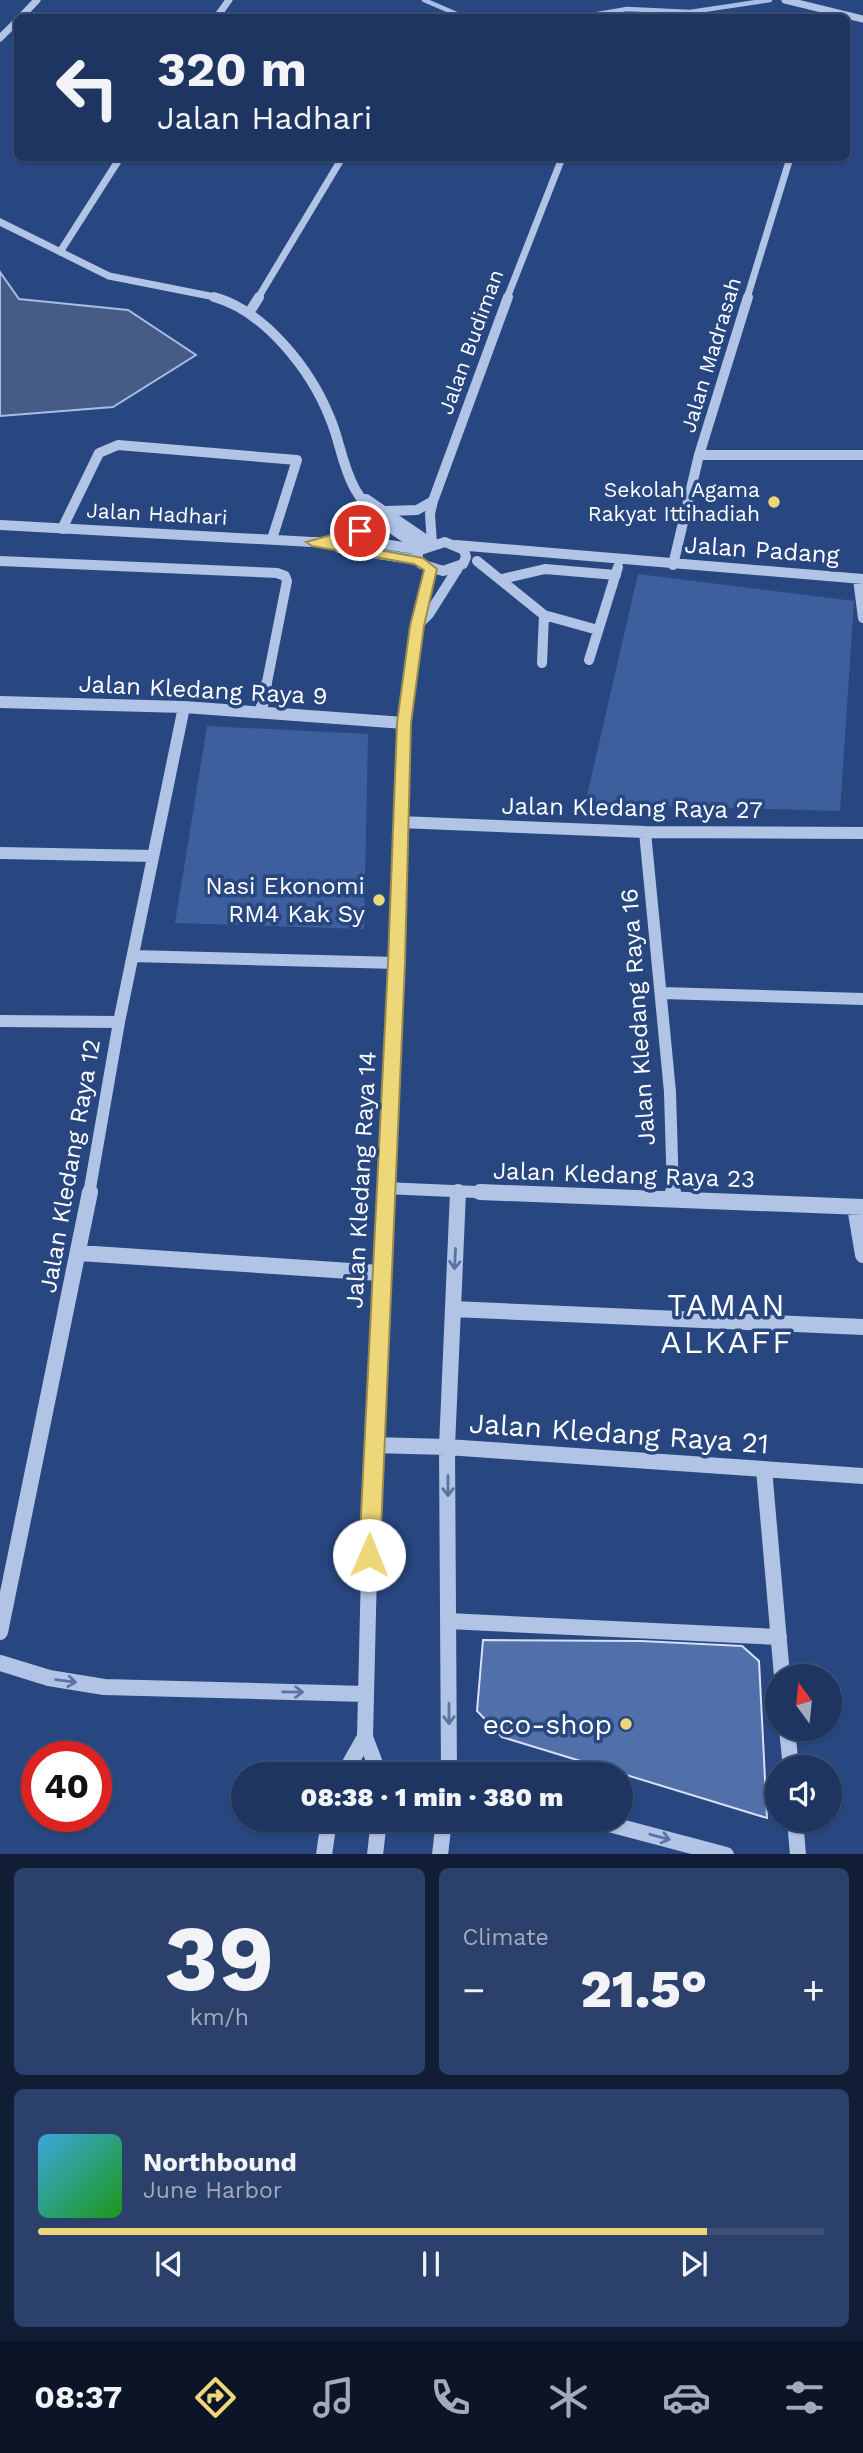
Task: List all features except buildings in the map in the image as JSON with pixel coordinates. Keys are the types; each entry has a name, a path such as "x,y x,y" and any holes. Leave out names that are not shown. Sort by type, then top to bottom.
{"street":[{"path":"24,14 37,0"},
{"path":"785,0 835,14"},
{"path":"818,8 825,14"},
{"path":"0,38 14,24"},
{"path":"60,252 118,161"},
{"path":"249,313 340,161"},
{"name":"Jalan Budiman","path":"423,550 433,501 541,206 561,161"},
{"name":"Jalan Madrasah","path":"673,565 699,455 789,161"},
{"path":"0,222 88,268 112,277 202,295 249,313 304,372 329,413 356,493 423,550 431,569"},
{"path":"62,529 99,453 118,445 297,460 272,539"},
{"path":"699,455 863,455"},
{"path":"330,542 360,531 379,513 417,510 433,501"},
{"name":"Jalan Hadhari","path":"0,525 423,550"},
{"name":"Jalan Hadhari","path":"312,542 393,544 423,550"},
{"path":"456,545 466,553 461,565"},
{"name":"Jalan Padang","path":"423,550 456,545 861,579"},
{"name":"Jalan Padang","path":"431,569 449,570 477,561 573,556"},
{"path":"589,660 620,560"},
{"path":"0,561 277,573 285,576 261,712"},
{"path":"477,561 544,615 598,630"},
{"name":"Jalan Kledang Raya 14","path":"417,626 432,611 444,582 461,565"},
{"path":"502,579 524,570 544,568 616,575"},
{"name":"Jalan Kledang Raya 14","path":"374,1762 365,1737 372,1445 397,963 404,723 417,626 431,569"},
{"path":"861,579 863,618"},
{"path":"542,663 544,615"},
{"name":"Jalan Kledang Raya 9","path":"0,702 184,707 404,723"},
{"name":"Jalan Kledang Raya 12","path":"0,1632 79,1253 119,1022 184,707"},
{"name":"Jalan Kledang Raya 27","path":"400,822 645,832 863,833"},
{"name":"Jalan Kledang Raya 16","path":"645,832 670,1092 673,1199"},
{"path":"0,853 152,856"},
{"path":"133,956 397,963"},
{"path":"662,993 863,999"},
{"path":"0,1021 119,1022"},
{"name":"Jalan Kledang Raya 23","path":"384,1188 859,1207"},
{"path":"449,1762 447,1447 458,1191"},
{"path":"859,1207 863,1255"},
{"path":"79,1253 380,1273"},
{"path":"453,1309 863,1327"},
{"name":"Jalan Kledang Raya 21","path":"372,1445 447,1447 863,1476"},
{"path":"764,1469 781,1664"},
{"path":"448,1621 779,1637"},
{"path":"0,1663 49,1678 104,1687 366,1693"},
{"name":"Jalan Kledang Raya 14","path":"351,1762 365,1737"},
{"path":"633,1830 726,1854"},
{"path":"324,1854 327,1832"},
{"path":"374,1854 377,1832"},
{"path":"440,1854 443,1832"},
{"path":"796,1832 798,1854"}],"shaded area":[{"path":"0,272 19,299 128,310 196,355 113,407 0,416"},
{"path":"638,574 854,601 840,811 585,804"},
{"path":"207,726 368,734 364,929 175,923"}],"waterway":[{"path":"424,0 457,14"},
{"path":"598,14 627,9 690,12 770,0"}],"place":[{"name":"Sekolah Agama Rakyat Ittihadiah","path":"774,502"},
{"name":"Nasi Ekonomi RM4 Kak Sy","path":"379,900"},
{"name":"eco-shop","path":"626,1724"}],"district":[{"name":"TAMAN ALKAFF","path":"727,1324"}],"route":[{"path":"360,531 330,542 312,542 418,560 431,569 417,626 404,723 397,963 383,1209 369,1555"}]}
